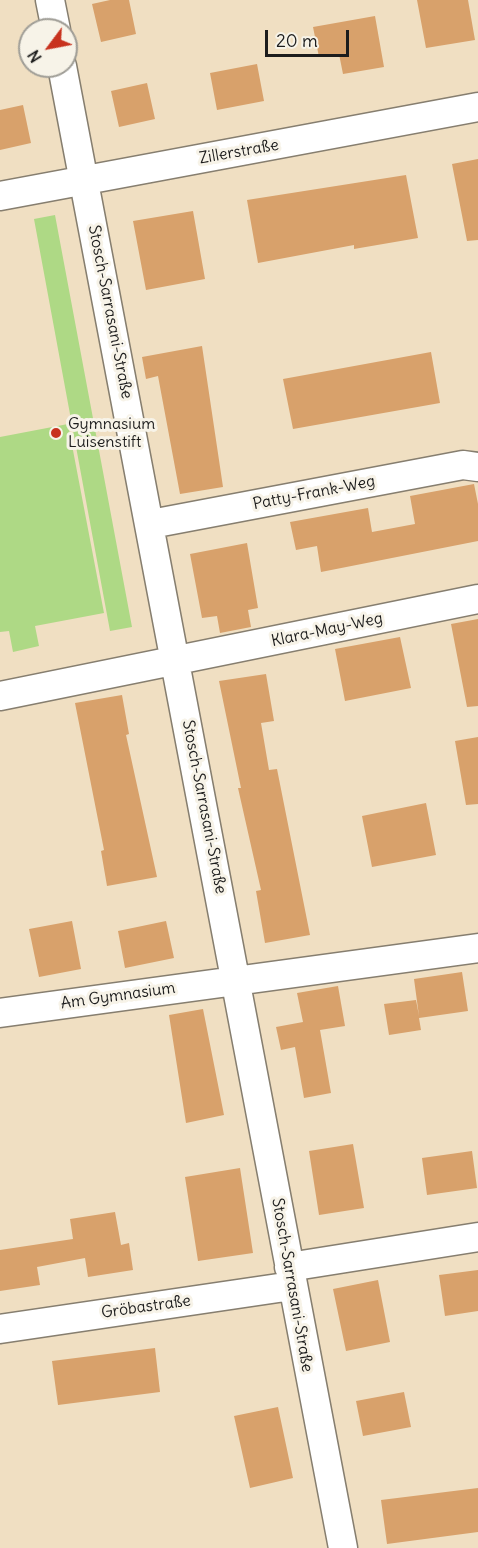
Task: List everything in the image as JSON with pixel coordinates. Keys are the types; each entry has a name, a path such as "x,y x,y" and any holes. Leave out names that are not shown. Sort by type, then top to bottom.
{"street":[{"path":"50,0 54,18"},
{"name":"Stosch-Sarrasani-Straße","path":"64,78 177,661 290,1276 343,1548"},
{"name":"Zillerstraße","path":"0,196 478,107"},
{"name":"Patty-Frank-Weg","path":"151,524 463,465 478,467"},
{"name":"Klara-May-Weg","path":"177,661 478,599"},
{"path":"0,696 177,661"},
{"path":"236,980 478,948"},
{"name":"Am Gymnasium","path":"0,1013 236,980"},
{"name":"Gröbastraße","path":"0,1329 290,1276 478,1238"}],"green space":[{"path":"55,215 132,627 110,631 34,219"},
{"path":"68,424 104,613 35,626 39,646 13,652 9,631 0,632 0,437"}],"building":[{"path":"110,0 129,0 136,34 101,42 92,4"},
{"path":"417,0 468,0 475,40 426,48"},
{"path":"375,16 384,67 343,74 339,54 319,57 313,27"},
{"path":"257,64 264,101 217,110 210,73"},
{"path":"147,83 155,119 119,127 111,91"},
{"path":"23,105 31,143 0,150 0,110"},
{"path":"478,159 478,240 467,241 452,164"},
{"path":"406,175 418,238 354,249 354,245 258,263 247,200"},
{"path":"193,211 205,279 146,290 133,221"},
{"path":"202,346 223,487 180,494 158,376 146,379 142,357"},
{"path":"431,352 440,403 293,429 283,379"},
{"path":"474,484 478,504 478,541 321,572 317,546 296,550 290,522 368,508 372,532 415,524 410,496"},
{"path":"247,543 258,608 248,610 251,627 220,633 217,616 202,618 190,554"},
{"path":"478,619 478,706 467,707 451,624"},
{"path":"400,637 411,688 345,701 335,649"},
{"path":"266,674 274,721 261,723 269,770 277,769 310,935 265,943 256,891 261,890 238,788 241,788 219,681"},
{"path":"122,695 129,734 126,735 157,877 107,886 101,851 104,850 75,703"},
{"path":"478,737 478,804 466,805 455,741"},
{"path":"426,803 436,855 372,867 362,816"},
{"path":"72,921 81,969 39,977 29,929"},
{"path":"166,921 174,958 125,968 118,931"},
{"path":"462,972 468,1011 419,1018 421,1030 389,1035 384,1004 416,1000 419,1016 414,979"},
{"path":"338,986 345,1026 320,1030 331,1093 304,1098 295,1047 281,1050 276,1027 303,1022 297,993"},
{"path":"203,1009 224,1115 186,1123 169,1015"},
{"path":"353,1144 364,1208 319,1215 309,1151"},
{"path":"472,1151 477,1188 427,1195 422,1158"},
{"path":"240,1168 253,1253 198,1261 185,1177"},
{"path":"115,1212 121,1245 129,1243 133,1270 88,1277 85,1258 37,1267 40,1285 0,1291 0,1250 73,1239 70,1219"},
{"path":"478,1270 478,1311 445,1316 439,1275"},
{"path":"378,1280 390,1342 346,1351 333,1289"},
{"path":"155,1348 160,1392 58,1405 52,1361"},
{"path":"404,1392 411,1427 363,1436 356,1401"},
{"path":"278,1407 293,1478 250,1488 234,1416"},
{"path":"478,1488 478,1532 387,1544 381,1500"}],"place":[{"name":"Gymnasium Luisenstift","path":"56,433"}]}
